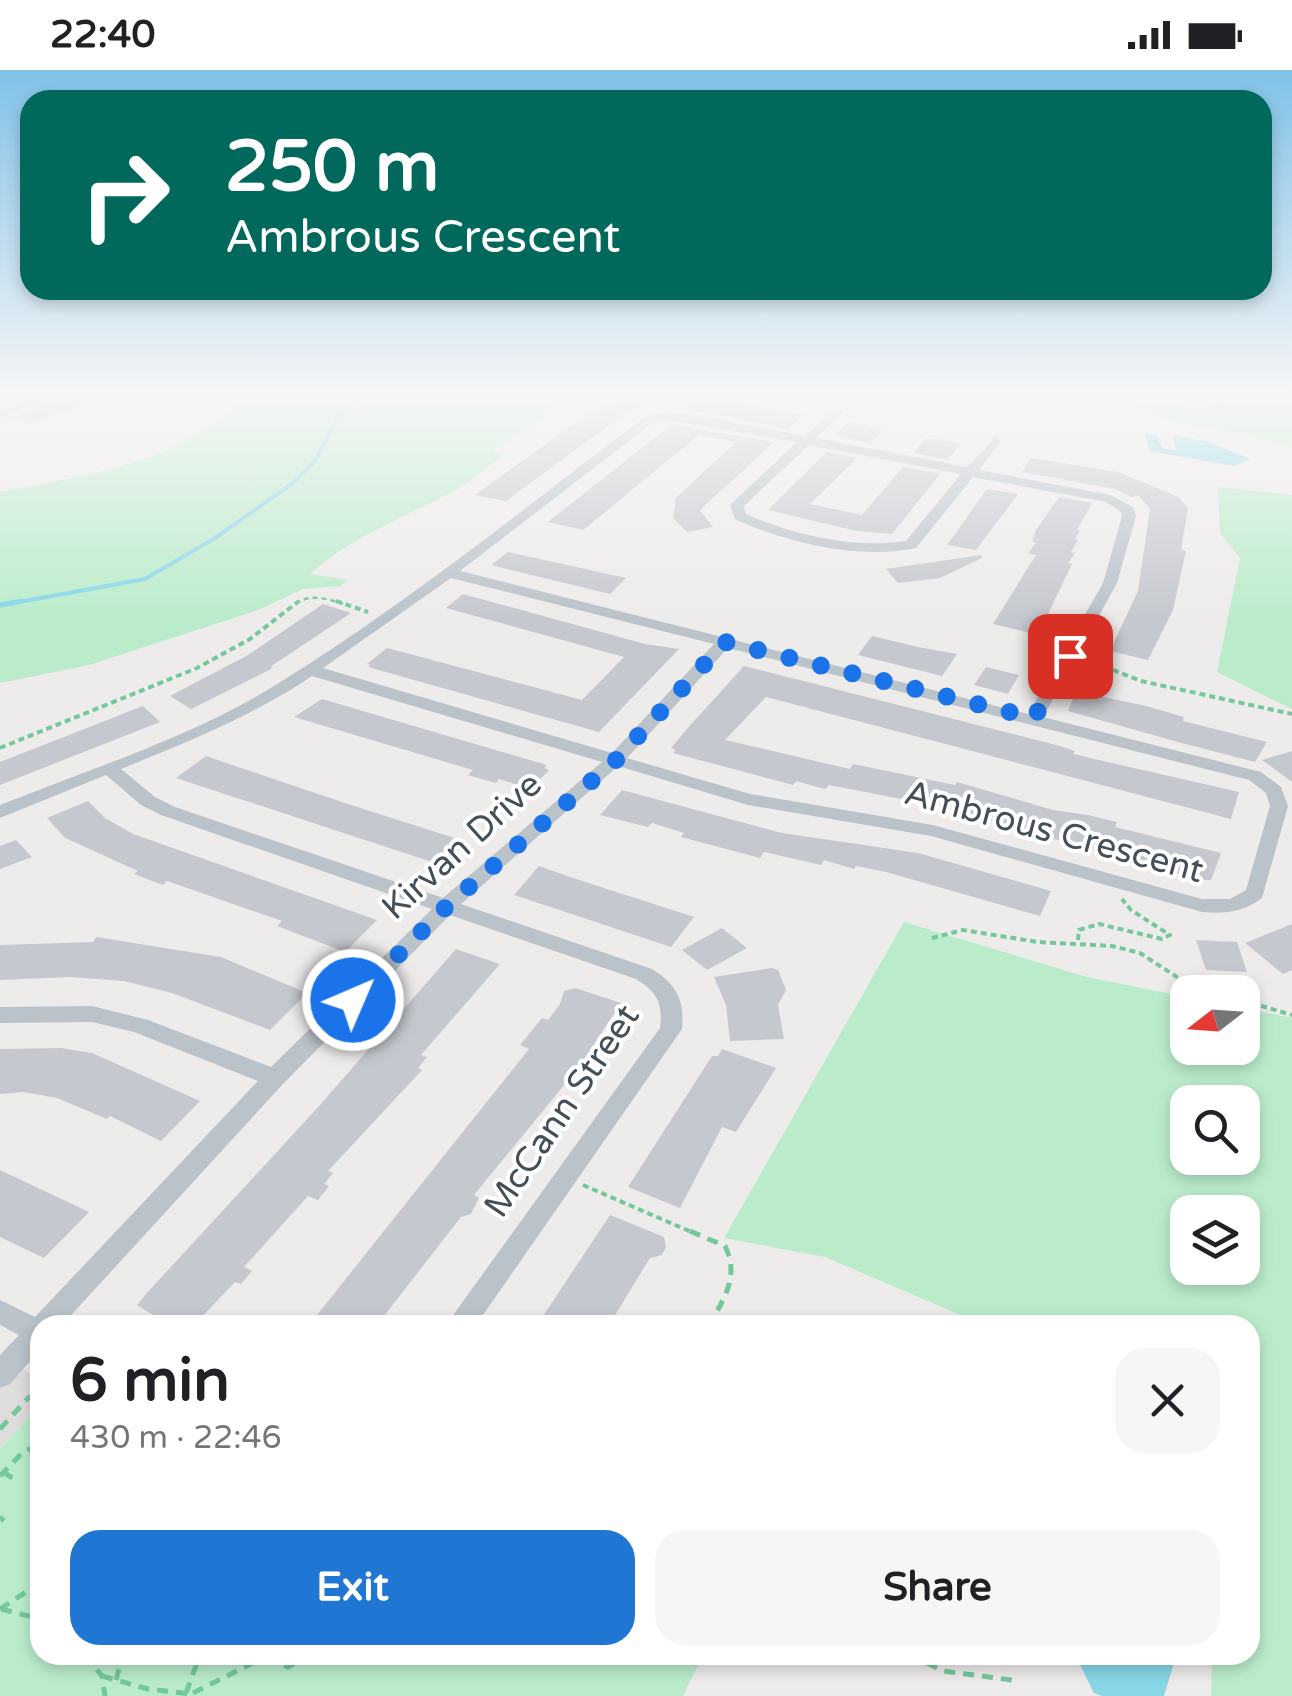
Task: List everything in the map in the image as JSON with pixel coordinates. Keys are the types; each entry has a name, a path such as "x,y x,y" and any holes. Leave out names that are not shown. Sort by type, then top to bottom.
{"street":[{"path":"0,812 240,712 388,618 589,468"},
{"path":"777,468 737,506 740,516 870,548 911,545 973,468"},
{"path":"949,468 1110,499 1128,510 1110,583 1034,718"},
{"name":"Ambrous Crescent","path":"310,670 783,806 933,830 1217,907 1249,900 1255,893 1278,798 1265,782 1238,770 449,573"},
{"name":"Kirvan Drive","path":"55,1315 275,1078 448,905 616,760 725,642"},
{"name":"McCann Street","path":"109,768 148,801 168,811 644,974 667,988 674,1006 670,1028 467,1315"},
{"path":"0,1015 92,1014 140,1026 275,1078"},
{"path":"0,1312 30,1325"},
{"name":"Kirvan Drive","path":"0,1375 30,1342"}],"path":[{"path":"0,748 197,668 250,639 302,599 327,598 388,618"},
{"path":"1070,656 1151,684 1292,714"},
{"path":"1078,941 1079,930 1092,924 1162,939 1170,934 1168,929 1122,905 1127,885"},
{"path":"932,938 962,930 1038,942 1078,941 1133,950 1174,975"},
{"path":"1260,1005 1292,1015"},
{"path":"564,1177 725,1246 733,1257 734,1278 714,1315"},
{"path":"0,1430 30,1396"},
{"path":"16,1480 2,1474 30,1449"},
{"path":"0,1609 30,1590"},
{"path":"0,1609 30,1616"},
{"path":"93,1665 102,1676 104,1696"},
{"path":"116,1680 120,1665"},
{"path":"189,1695 197,1665"},
{"path":"102,1676 189,1695 250,1665"},
{"path":"931,1665 943,1671 1019,1681"}],"shaded area":[{"path":"0,1356 30,1373 30,1416 0,1449"}],"green space":[{"path":"114,468 488,468 453,492 358,540 310,574 348,580 340,586 303,589 258,610 89,665 0,683 0,492"},
{"path":"1218,487 1292,495 1292,709 1217,672 1240,558 1220,533"},
{"path":"904,922 1087,977 1170,994 1170,1065 1260,1065 1260,1011 1292,1018 1292,1696 1211,1696 1212,1665 1260,1665 1260,1315 961,1315 825,1257 724,1238"},
{"path":"30,1416 30,1665 698,1665 683,1696 0,1696 0,1449"}],"water":[{"path":"1080,1665 1173,1666 1164,1696 1094,1693"}],"building":[{"path":"513,468 551,468 506,501 475,495"},
{"path":"617,468 659,468 583,530 548,522"},
{"path":"708,468 746,468 700,510 713,527 687,532 673,518 676,498"},
{"path":"811,468 847,468 810,504 862,515 902,468 940,474 892,534 857,531 768,510"},
{"path":"1025,468 1092,468 1118,472 1178,497 1188,508 1181,550 1186,551 1173,610 1148,660 1110,651 1138,591 1150,509 1138,495 1132,497 1115,489 1022,472"},
{"path":"987,489 1018,494 976,550 947,545"},
{"path":"1059,497 1092,503 1077,530 1078,540 1071,552 1075,553 1068,563 1072,564 1038,635 993,624 1036,555 1028,553 1036,543 1032,542 1036,530"},
{"path":"508,552 626,578 610,594 491,565"},
{"path":"981,555 982,558 940,578 898,583 886,569"},
{"path":"463,594 645,644 679,649 599,732 368,667 387,648 582,700 624,657 446,608"},
{"path":"323,604 351,613 270,667 273,668 191,709 170,696 248,655"},
{"path":"872,636 957,654 942,676 858,655"},
{"path":"744,666 1060,746 1075,751 1073,754 1239,792 1231,819 766,697 725,740 850,769 853,764 955,785 957,782 1053,810 1117,822 1115,827 1221,853 1211,880 933,805 829,785 825,789 796,781 793,785 673,753 676,750 671,748"},
{"path":"986,667 1019,675 1008,694 974,685"},
{"path":"1076,691 1146,706 1184,717 1183,721 1267,742 1255,762 1178,742 1068,711"},
{"path":"322,699 547,765 544,768 549,770 531,789 499,779 496,783 468,775 473,770 294,717"},
{"path":"143,706 160,722 0,785 0,762"},
{"path":"1292,751 1292,782 1262,760"},
{"path":"206,756 467,842 444,866 176,778"},
{"path":"622,790 782,833 918,853 1051,891 1040,916 886,872 856,866 854,869 824,860 821,865 764,852 760,858 681,837 684,833 652,823 648,827 600,815"},
{"path":"88,801 105,818 133,834 377,920 345,952 277,926 282,921 167,881 163,885 134,874 138,871 65,838 47,818"},
{"path":"16,840 32,857 0,869 0,846"},
{"path":"539,866 694,917 671,947 514,895"},
{"path":"1292,924 1292,970 1283,974 1245,943"},
{"path":"722,928 747,948 707,970 682,950"},
{"path":"96,937 221,957 307,993 270,1030 172,993 124,981 70,977 0,980 0,945 93,942"},
{"path":"1196,940 1237,942 1247,972 1206,970"},
{"path":"456,949 500,964 421,1055 427,1057 418,1068 422,1070 328,1171 333,1173 324,1184 329,1186 318,1200 308,1196 244,1267 252,1271 241,1284 235,1282 204,1315 153,1315 137,1305 146,1294 320,1105"},
{"path":"778,970 786,990 778,1005 784,1039 730,1041 726,1005 714,977"},
{"path":"575,988 621,1003 579,1067 474,1195 479,1198 471,1214 461,1217 385,1315 317,1315 529,1049 520,1045 542,1018 548,1020 564,991"},
{"path":"61,1048 92,1053 200,1101 161,1141 110,1116 107,1119 57,1098 24,1092 0,1094 0,1049"},
{"path":"722,1049 776,1068 736,1132 722,1127 680,1208 628,1187 712,1056 718,1056"},
{"path":"0,1170 89,1212 44,1258 0,1237"},
{"path":"610,1215 664,1237 666,1247 662,1255 650,1258 615,1315 544,1315"}],"waterway":[{"path":"8,604 145,579 215,538 308,468"},
{"path":"0,605 22,601"}],"route":[{"path":"353,1000 448,905 616,760 725,642 1034,718 1070,656"}]}
